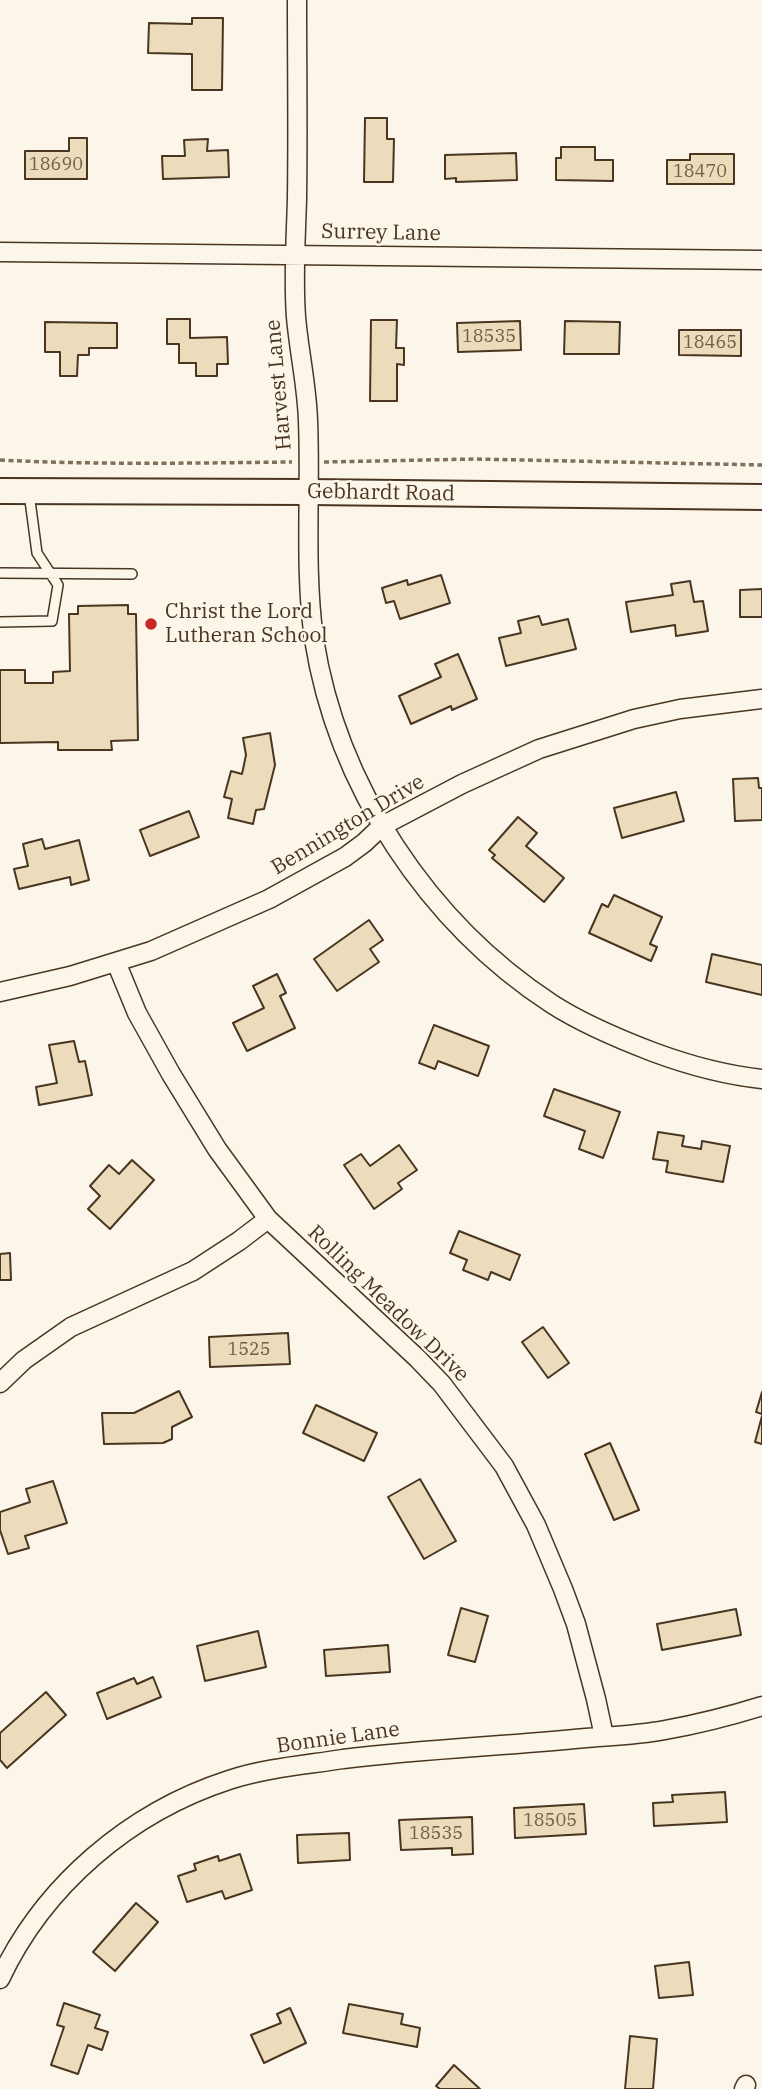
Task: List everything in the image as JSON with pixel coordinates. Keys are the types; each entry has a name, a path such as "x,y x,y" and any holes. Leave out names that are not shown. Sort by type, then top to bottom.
{"street":[{"name":"Harvest Lane","path":"298,0 296,315 308,419 309,583 314,638 323,681 354,770 400,855 454,922 483,950 554,1005 597,1028 671,1059 762,1079"},
{"name":"Surrey Lane","path":"0,252 762,260"},
{"name":"Gebhardt Road","path":"0,491 762,497"},
{"name":"Bennington Drive","path":"0,992 70,976 151,951 269,898 345,857 382,826 462,784 538,750 634,719 680,709 762,699"},
{"name":"Rolling Meadow Drive","path":"117,962 137,1013 171,1074 217,1149 268,1219 417,1357 451,1395 504,1466 536,1525 567,1598 604,1736"},
{"path":"0,1383 24,1360 71,1327 193,1271 268,1219"},
{"name":"Bonnie Lane","path":"0,1979 27,1932 50,1902 98,1852 125,1830 150,1815 204,1790 254,1773 357,1758 662,1731 762,1706"}],"lane":[{"path":"0,622 52,621 58,585 37,553 29,491"},
{"path":"0,573 132,574"}],"path":[{"path":"0,460 152,464 475,459 762,464"}],"building":[{"path":"192,18 223,18 222,90 192,90 192,54 148,53 149,23 192,24"},
{"path":"365,118 387,118 387,139 394,139 393,182 364,182"},
{"path":"69,138 87,138 87,179 25,179 25,151 69,151"},
{"path":"208,139 207,151 228,150 229,177 163,179 162,156 185,156 184,140"},
{"path":"561,147 595,147 595,160 613,160 613,181 556,180 556,158 561,158"},
{"path":"516,153 517,180 456,182 456,178 445,179 445,155"},
{"path":"690,154 734,154 734,184 667,184 667,160 690,160"},
{"path":"167,319 190,319 190,338 227,337 228,364 217,364 217,376 196,376 196,363 179,363 179,344 167,344"},
{"path":"371,320 397,320 396,348 404,348 404,365 397,364 397,401 370,401"},
{"path":"520,321 521,350 458,352 457,323"},
{"path":"565,321 620,322 619,354 564,354"},
{"path":"45,322 117,323 117,348 89,348 89,355 78,355 77,376 60,376 60,352 45,352"},
{"path":"679,330 741,330 741,356 679,355"},
{"path":"441,575 450,603 400,619 394,601 386,603 382,588 407,580 408,585"},
{"path":"690,581 694,602 703,601 708,631 676,636 675,625 631,632 626,602 673,595 671,584"},
{"path":"762,589 762,617 740,617 740,590"},
{"path":"128,605 128,614 136,614 138,740 111,741 112,750 58,750 58,742 0,743 0,670 25,670 25,683 53,683 53,672 70,671 69,614 78,614 78,606"},
{"path":"539,616 542,625 568,619 576,649 506,666 499,638 521,633 518,621"},
{"path":"458,654 477,699 452,710 451,706 411,724 399,696 441,677 435,664"},
{"path":"270,733 275,765 264,809 256,810 253,824 228,818 232,799 224,797 231,771 242,774 246,755 243,738"},
{"path":"758,778 759,788 762,788 762,820 735,821 733,779"},
{"path":"676,792 684,821 622,838 614,808"},
{"path":"189,811 199,837 150,856 140,830"},
{"path":"518,817 537,833 526,846 564,878 544,902 492,858 495,855 489,850"},
{"path":"42,839 45,849 79,840 89,880 71,885 70,877 19,889 14,869 28,866 23,844"},
{"path":"614,895 662,917 650,944 657,947 651,961 589,933 602,904 608,907"},
{"path":"369,920 383,940 370,949 379,962 337,991 314,959"},
{"path":"712,954 762,965 762,995 706,982"},
{"path":"277,974 286,993 280,996 295,1028 247,1051 233,1023 264,1008 253,986"},
{"path":"434,1025 489,1046 478,1076 438,1061 435,1069 419,1063"},
{"path":"74,1041 79,1062 85,1061 92,1095 39,1105 36,1087 57,1083 49,1045"},
{"path":"554,1089 620,1112 603,1158 579,1149 585,1131 544,1116"},
{"path":"658,1132 684,1136 682,1146 701,1149 702,1141 730,1146 723,1182 666,1172 668,1161 653,1159"},
{"path":"399,1145 417,1170 398,1183 402,1189 374,1209 344,1165 361,1154 370,1166"},
{"path":"132,1160 154,1180 110,1229 88,1209 100,1196 90,1186 109,1165 119,1174"},
{"path":"459,1231 520,1255 510,1280 491,1272 488,1280 463,1270 467,1260 450,1253"},
{"path":"10,1253 11,1280 0,1280 0,1254"},
{"path":"543,1327 569,1363 548,1378 522,1342"},
{"path":"288,1333 290,1364 210,1367 209,1337"},
{"path":"179,1391 192,1417 172,1427 172,1439 163,1443 104,1444 102,1413 134,1413"},
{"path":"762,1392 762,1414 756,1412"},
{"path":"316,1405 377,1433 364,1461 303,1433"},
{"path":"762,1416 762,1444 755,1442"},
{"path":"610,1443 639,1510 614,1520 585,1454"},
{"path":"420,1479 456,1541 424,1559 388,1497"},
{"path":"53,1481 67,1523 25,1536 29,1548 8,1554 0,1530 0,1512 30,1502 26,1489"},
{"path":"461,1608 488,1616 475,1662 448,1655"},
{"path":"736,1609 741,1635 662,1650 657,1624"},
{"path":"258,1631 266,1667 205,1681 197,1646"},
{"path":"388,1645 390,1672 326,1676 324,1650"},
{"path":"153,1677 161,1697 107,1719 97,1693 134,1678 137,1684"},
{"path":"46,1692 66,1715 7,1768 0,1760 0,1733"},
{"path":"725,1792 727,1822 654,1826 653,1803 673,1802 672,1795"},
{"path":"584,1804 586,1834 515,1838 514,1808"},
{"path":"472,1817 473,1854 452,1855 452,1848 401,1850 399,1820"},
{"path":"349,1833 350,1860 298,1863 297,1835"},
{"path":"240,1854 252,1890 225,1899 222,1891 187,1902 178,1876 196,1870 194,1864 218,1856 219,1861"},
{"path":"136,1903 158,1922 115,1971 93,1952"},
{"path":"689,1962 693,1995 659,1998 655,1966"},
{"path":"64,2003 100,2015 95,2028 108,2032 102,2050 88,2045 78,2074 51,2065 64,2027 57,2025"},
{"path":"349,2004 403,2014 401,2024 420,2028 417,2047 343,2033"},
{"path":"290,2008 306,2043 264,2063 251,2035 281,2023 277,2014"},
{"path":"630,2036 657,2039 653,2089 625,2089"},
{"path":"454,2065 480,2089 440,2089 436,2086"}],"place":[{"name":"Christ the Lord Lutheran School","path":"151,624"}]}
